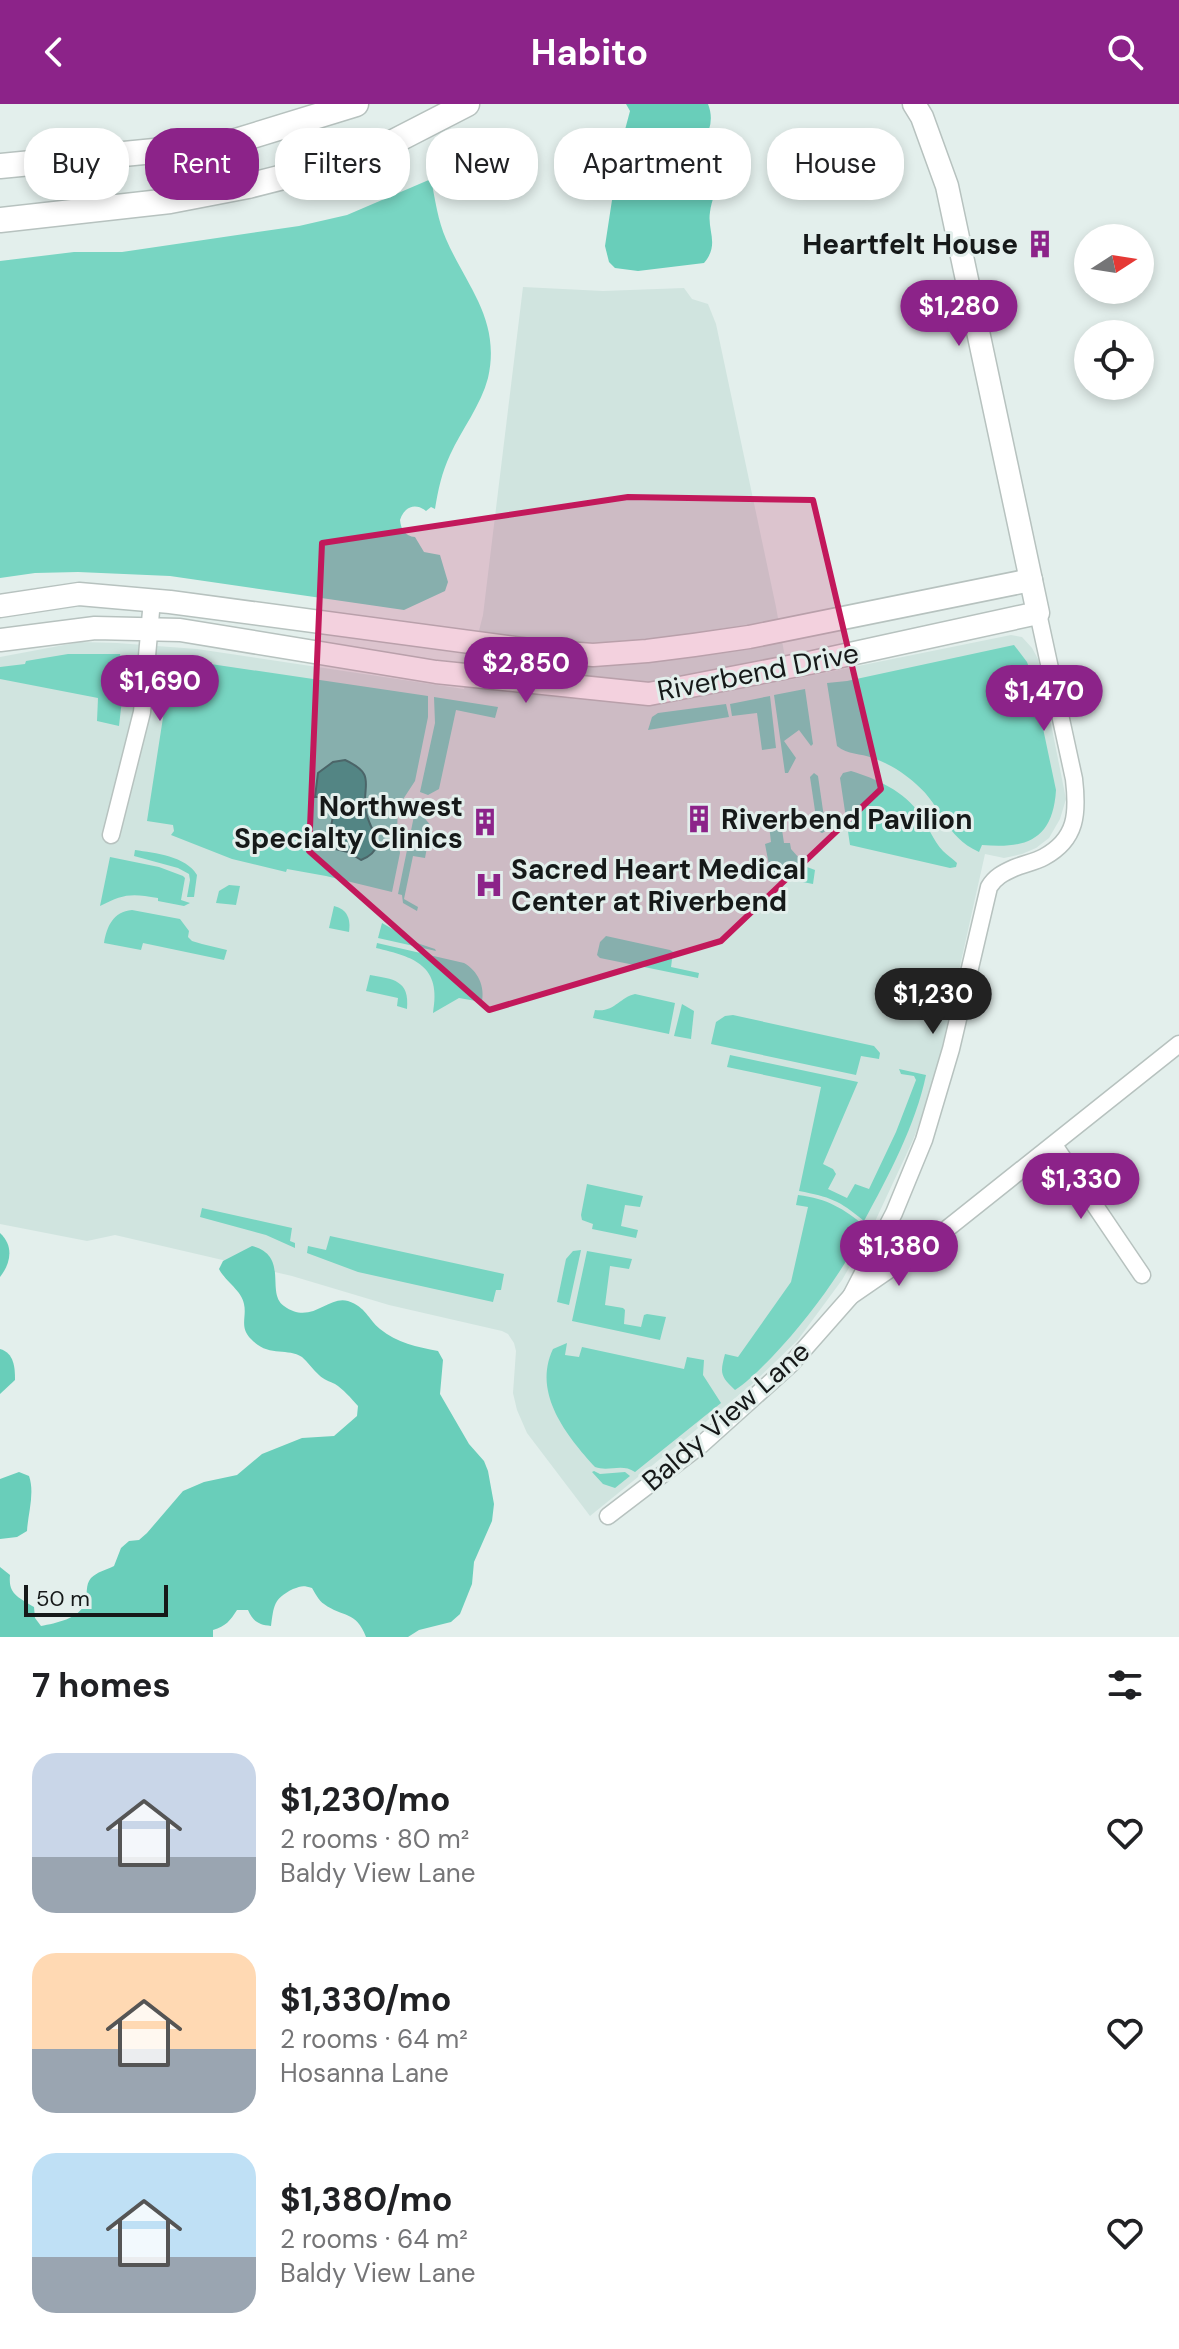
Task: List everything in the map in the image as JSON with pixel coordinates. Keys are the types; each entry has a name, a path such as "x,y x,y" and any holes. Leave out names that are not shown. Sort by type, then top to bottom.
{"main road":[{"path":"0,166 226,144 356,104"},
{"path":"0,220 170,201 248,186 366,156 467,104"}],"street":[{"path":"851,1296 894,1213 924,1140 951,1049 989,887 1000,875 1043,857 1060,845 1072,828 1077,805 1074,779 947,186 922,117 914,104"},
{"name":"Riverbend Drive","path":"0,606 79,594 152,600 537,651 593,655 749,637 1031,580"},
{"path":"111,835 142,712 152,600"},
{"name":"Riverbend Drive","path":"0,640 95,628 180,630 436,672 649,694 1038,613"},
{"name":"Baldy View Lane","path":"608,1516 701,1445 791,1364 851,1296 938,1236 1179,1044"},
{"path":"1054,1145 1142,1275"}],"highlighted area":[{"path":"628,497 813,500 881,789 721,941 489,1010 309,851 322,543"}],"shaded area":[{"path":"626,104 708,104 710,128 625,128 630,111"},
{"path":"426,181 426,200 435,200 443,232 480,305 490,339 488,378 445,468 435,509 431,507 426,511 410,507 400,520 404,532 415,537 424,552 440,555 448,582 445,591 404,610 170,576 78,572 0,578 0,261 74,252 122,252 299,226 347,215 382,200 410,200 410,188"},
{"path":"612,200 713,200 712,244 704,263 638,271 615,268 609,262 605,246"},
{"name":"Sacred Heart Medical Center at Riverbend","path":"523,287 603,291 684,288 692,299 708,304 716,324 789,680 1011,635 1022,637 1038,659 1066,799 1060,819 1049,838 1036,848 1004,858 985,854 933,1087 913,1140 871,1230 842,1280 797,1341 750,1386 590,1516 527,1433 513,1393 516,1351 508,1334 502,1331 389,1305 292,1276 115,1235 87,1241 0,1224 0,657 80,642 117,643 197,649 464,689 483,615"},
{"path":"1014,645 1027,662 1032,676 1056,790 1054,807 1043,830 1034,838 1012,845 982,845 979,852 958,838 925,793 906,776 879,760 837,746 827,683"},
{"path":"68,654 120,654 125,673 119,726 97,721 98,698 0,679 0,667"},
{"path":"177,659 428,696 428,717 415,781 398,807 400,853 392,892 232,859 171,835 173,825 147,821 171,666"},
{"path":"805,689 813,744 811,746 799,730 784,741 796,758 788,773 785,773 774,695"},
{"path":"770,696 776,748 762,750 757,713 732,716 730,704"},
{"path":"434,697 498,707 495,718 456,710 439,789 428,795 420,792 435,723"},
{"path":"726,704 729,717 648,730 652,717 658,713"},
{"path":"345,760 365,776 366,812 376,839 375,850 361,860 348,852 327,847 334,811 329,810 329,805 320,803 321,797 315,797 318,773 333,762"},
{"path":"851,771 898,792 914,806 939,847 957,863 956,867 850,845 840,778 843,773"},
{"path":"814,773 818,776 826,831 822,833 818,831 810,777"},
{"path":"414,816 423,816 431,826 425,858 413,856 404,899 418,907 417,911 403,903 402,895 398,894"},
{"path":"781,823 784,843 790,843 799,864 815,870 813,884 767,875 766,866 769,865 765,844 771,842 769,825"},
{"path":"135,850 169,856 192,869 197,875 194,897 187,897 189,874 134,856"},
{"path":"110,857 159,867 183,876 181,900 190,903 184,906 134,895 100,906"},
{"path":"229,885 240,886 236,905 216,903 219,891"},
{"path":"334,906 347,915 349,932 329,928"},
{"path":"125,911 180,919 192,941 227,950 224,960 143,943 141,950 104,943 112,921"},
{"path":"382,923 417,943 436,951 378,938"},
{"path":"606,936 670,950 673,952 671,967 699,973 698,978 600,958 597,955 600,942"},
{"path":"377,943 464,963 479,980 482,1002 459,998 433,1013 435,997 429,974 413,960 376,948"},
{"path":"370,975 393,980 403,987 407,1009 397,1006 398,998 366,991"},
{"path":"635,994 675,1003 669,1034 593,1018 595,1010 612,1007"},
{"path":"682,1004 694,1011 691,1039 674,1036"},
{"path":"733,1015 874,1046 880,1053 879,1059 861,1056 856,1075 711,1044 716,1022"},
{"path":"730,1055 858,1082 823,1164 836,1174 828,1189 847,1198 855,1184 869,1189 896,1132 916,1080 914,1076 901,1074 899,1069 926,1075 908,1131 864,1221 834,1200 799,1191 821,1087 727,1067"},
{"path":"587,1184 643,1196 640,1207 625,1205 621,1226 638,1230 636,1238 592,1229 593,1224 582,1220"},
{"path":"798,1195 835,1205 866,1227 835,1279 799,1327 759,1370 735,1390 722,1374 725,1354 738,1357 791,1282 808,1207 796,1205"},
{"path":"202,1208 292,1228 290,1241 295,1243 295,1248 266,1235 200,1217"},
{"path":"0,1233 7,1243 9,1255 0,1277"},
{"path":"330,1236 504,1274 501,1290 496,1290 493,1302 358,1272 307,1253 308,1246 326,1250"},
{"path":"252,1246 264,1251 270,1258 274,1266 276,1293 284,1306 303,1313 333,1302 348,1301 359,1306 393,1338 438,1351 443,1360 440,1394 469,1444 484,1461 494,1504 492,1521 474,1562 472,1584 460,1614 451,1622 419,1630 408,1637 366,1637 353,1618 322,1603 312,1588 302,1586 278,1600 271,1626 256,1622 248,1610 237,1610 227,1623 213,1630 213,1637 0,1637 0,1567 10,1575 11,1587 16,1595 34,1607 35,1618 41,1626 66,1619 82,1608 91,1578 114,1566 121,1548 147,1533 183,1491 204,1482 237,1475 262,1454 302,1438 334,1436 357,1416 358,1406 350,1397 321,1377 302,1357 264,1348 247,1335 243,1299 219,1269 223,1261"},
{"path":"581,1250 569,1305 557,1302 566,1259 573,1251"},
{"path":"587,1251 632,1259 629,1269 610,1266 605,1305 625,1310 624,1324 641,1327 647,1314 666,1317 660,1340 572,1321"},
{"path":"567,1343 565,1355 579,1357 582,1347 684,1369 687,1357 704,1360 703,1375 721,1403 635,1472 625,1468 595,1467 564,1428 550,1397 548,1365 553,1349"},
{"path":"0,1349 11,1357 15,1380 0,1394"},
{"path":"594,1471 600,1474 625,1472 630,1476 615,1488 603,1484"},
{"path":"19,1472 29,1476 31,1483 27,1531 17,1537 0,1539 0,1479"}],"place":[{"name":"Heartfelt House","path":"1040,244"},
{"name":"Riverbend Pavilion","path":"699,819"},
{"name":"Northwest Specialty Clinics","path":"485,822"},
{"name":"Sacred Heart Medical Center at Riverbend","path":"489,885"}]}
